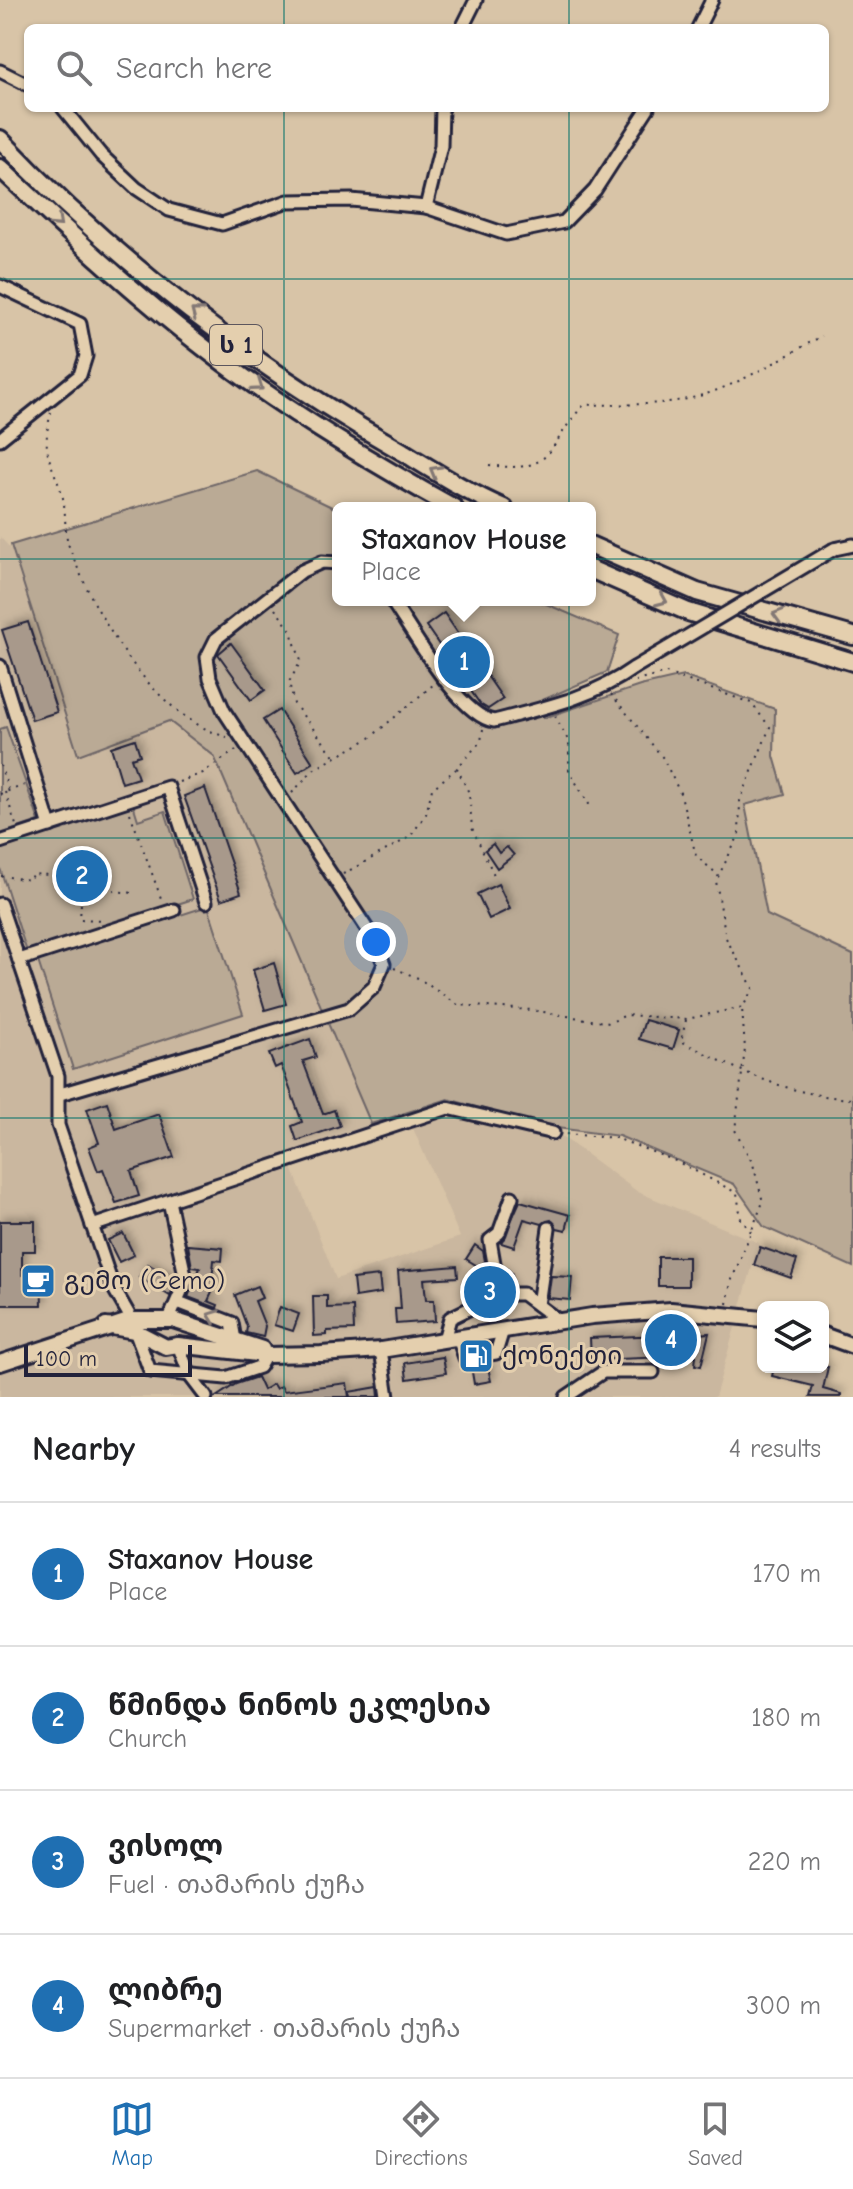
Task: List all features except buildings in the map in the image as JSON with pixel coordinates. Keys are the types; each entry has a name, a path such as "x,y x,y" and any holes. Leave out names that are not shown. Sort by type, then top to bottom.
{"highway":[{"name":"ს 1","path":"0,139 116,250 235,344 331,411 493,502"},
{"name":"ს 1","path":"0,168 96,259 207,351 322,430 444,502"},
{"path":"596,548 697,592 853,636"},
{"path":"596,572 688,612 853,662"}],"main road":[{"path":"134,1326 166,1347 178,1345 274,1355 381,1350 559,1321 671,1310 757,1318"},
{"path":"157,1341 155,1330 171,1322"},
{"path":"171,1322 184,1334 178,1345"},
{"path":"0,1363 106,1326 171,1322 274,1355"},
{"path":"829,1337 853,1346"}],"street":[{"path":"464,24 476,0"},
{"path":"700,24 712,0"},
{"path":"0,71 24,83"},
{"path":"66,112 101,155 136,188 169,210 222,224 288,201 351,200 426,207 506,234 564,222 595,190 645,112"},
{"path":"426,207 441,146 442,112"},
{"path":"0,286 80,324 86,356 80,375 0,439"},
{"path":"395,606 467,707 485,720 494,721 607,688 635,674 834,549 853,545"},
{"path":"60,1094 349,1009 374,987 384,964 375,941 288,803 224,711 210,678 207,657 216,639 302,571 322,562 332,563"},
{"path":"0,666 50,826"},
{"path":"0,842 168,787 206,902"},
{"path":"0,904 58,1076 58,1125 113,1287 134,1326 150,1371 226,1378 259,1367 274,1355"},
{"path":"19,960 170,911"},
{"path":"92,1226 448,1108 553,1133"},
{"path":"507,1294 505,1277 495,1269 490,1240 499,1233 512,1197"},
{"path":"169,1201 186,1280 171,1322"},
{"path":"538,1305 549,1228"},
{"path":"503,1330 496,1353 465,1358 451,1339 450,1318 478,1302 507,1294 523,1294 559,1321"},
{"path":"178,1302 232,1323 235,1340"},
{"path":"178,1345 190,1376 206,1397"},
{"path":"381,1350 388,1397"},
{"path":"566,1397 603,1372 653,1372"}],"path":[{"path":"489,465 520,470 537,463 559,445 571,418 584,405 630,406 680,401 727,385 822,336"},
{"path":"54,398 45,456 63,497 68,546 126,657 159,694 192,719 220,736 247,743"},
{"path":"269,600 290,629 301,661 289,682 294,704 336,759"},
{"path":"635,674 666,673 751,703 770,727 740,801 739,835 717,874 726,938 753,988 740,1019 745,1049 735,1130 753,1164 763,1202 731,1282 725,1313"},
{"path":"288,803 296,786 313,770 370,738 422,691 445,677"},
{"path":"607,688 663,758 681,795 696,856 717,874"},
{"path":"549,707 569,742 569,771 590,806"},
{"path":"335,879 410,837 426,814 432,789 457,768 481,741 485,720"},
{"path":"168,787 203,773 247,743"},
{"path":"0,765 19,836"},
{"path":"457,768 469,793 472,828 495,877"},
{"path":"0,794 37,781"},
{"path":"126,801 170,911"},
{"path":"1,876 30,880 32,874 66,876 66,887 135,893"},
{"path":"82,888 80,919 122,921 127,925"},
{"path":"384,964 418,978 458,1005 532,1010 609,1023 626,1015 687,1019 743,1007"},
{"path":"687,1019 681,1041 741,1072 810,1096 853,1099"},
{"path":"553,1133 616,1138 678,1162 737,1193 741,1219 751,1232"}],"shaded area":[{"path":"257,471 332,507 332,606 551,606 619,635 607,672 540,701 544,718 640,686 683,676 775,709 774,756 785,794 745,805 767,915 853,955 853,1267 764,1227 734,1184 619,1136 549,1127 448,1099 371,1124 214,756 169,721 78,755 11,545"},
{"path":"0,537 169,721 214,756 377,1136 291,1165 336,1279 460,1237 406,1112 448,1099 549,1127 638,1192 759,1243 715,1397 0,1397 0,868 27,952 138,820 133,804 0,846"},
{"path":"6,727 39,821 0,834 0,729"},
{"path":"133,804 138,820 165,811 193,899 27,952 0,868 0,846"},
{"path":"208,906 243,1014 73,1069 38,961"}],"place":[{"name":"Staxanov House","path":"464,662"},
{"name":"წმინდა ნინოს ეკლესია","path":"82,876"},
{"name":"გემო (Gemo)","path":"38,1281"},
{"name":"ვისოლ","path":"490,1292"},
{"name":"ლიბრე","path":"671,1340"},
{"name":"ქონექთი","path":"476,1356"}]}
